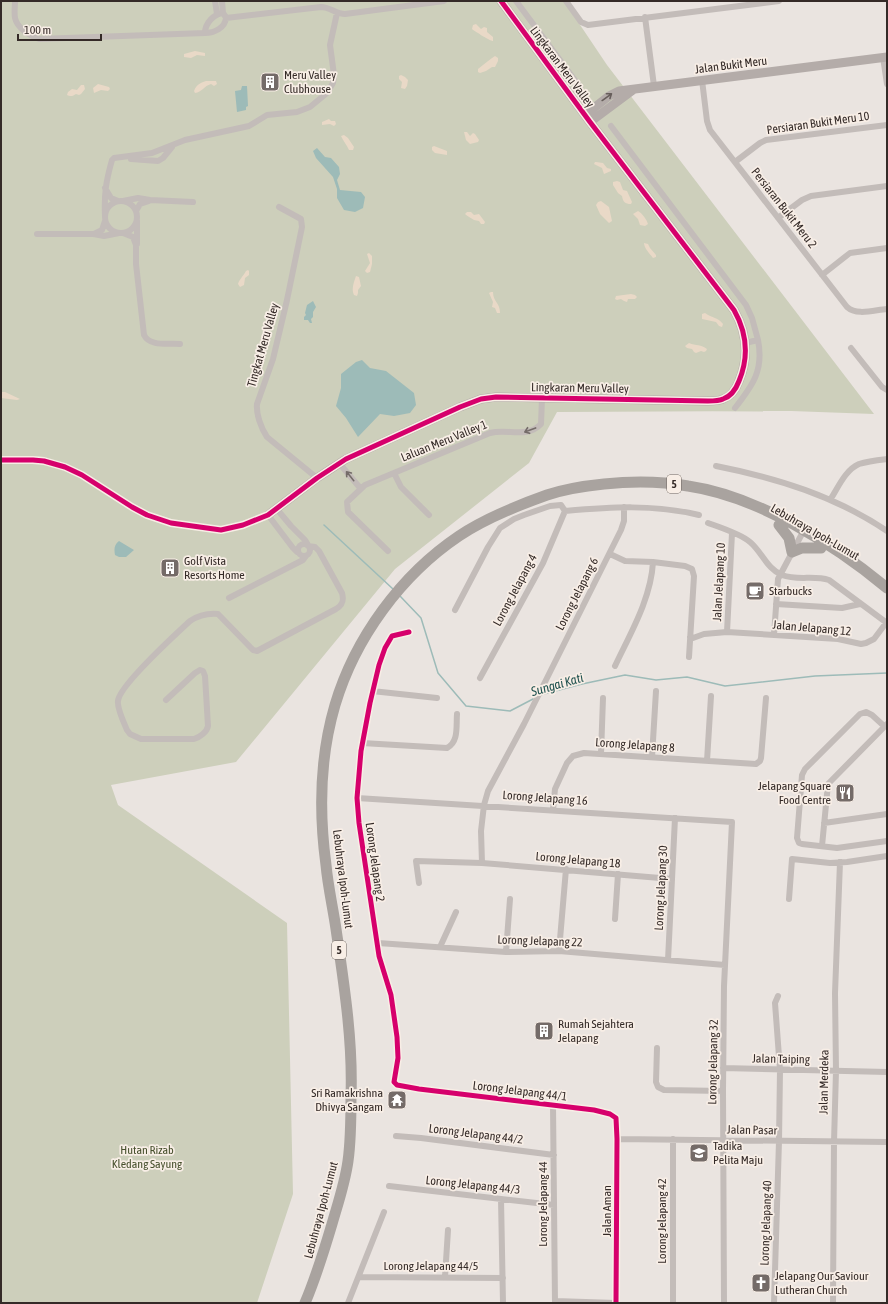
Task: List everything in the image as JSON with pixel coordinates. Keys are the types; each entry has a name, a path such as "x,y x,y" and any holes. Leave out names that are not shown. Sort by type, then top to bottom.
{"highway":[{"name":"Lebuhraya Ipoh-Lumut","path":"305,1303 320,1264 343,1189 348,1154 352,1095 345,996 326,866 324,840 322,794 326,746 334,707 346,674 364,638 387,605 408,581 435,555 462,535 495,516 538,498 572,488 613,483 643,482 690,486 735,498 766,511 802,533 841,553 887,589"},
{"name":"Lebuhraya Ipoh-Lumut","path":"538,498 573,492 613,489 678,491 703,496 732,504 802,533 821,548 887,589"},
{"path":"780,525 789,538 792,552 802,548 821,548"}],"street":[{"path":"15,1 14,15 17,24 30,35 40,39 216,32 225,22 215,1"},
{"path":"222,1 222,15"},
{"path":"205,33 206,27 222,15 321,7 329,8 337,13 345,14 444,1"},
{"name":"Lingkaran Meru Valley","path":"1,460 44,461 65,467 82,475 140,512 171,523 221,530 244,525 268,515 339,463 411,429 480,399 496,397 708,401 723,399 734,392 740,379 746,356 745,343 740,323 734,310 501,1"},
{"path":"516,1 580,87"},
{"path":"566,1 579,20 584,24 779,1"},
{"path":"136,245 133,237 112,230 105,219 105,188 112,160 116,158 152,153 198,136 243,128 273,114 297,112 310,107 331,88 334,80 330,45 337,13"},
{"path":"645,17 654,86"},
{"path":"523,31 532,24"},
{"path":"885,57 887,84"},
{"name":"Jalan Bukit Meru","path":"588,118 614,93 654,86 885,57"},
{"name":"Persiaran Bukit Meru 2","path":"702,80 708,127 850,310 858,312 887,309"},
{"name":"Persiaran Bukit Meru 10","path":"735,162 766,140 887,125"},
{"path":"611,126 746,305 752,318 758,340 760,360 756,378 752,386 735,408"},
{"path":"778,218 802,200 810,196 887,186"},
{"path":"105,188 111,198 131,204 136,212 138,241 136,245 136,264 144,335 147,340 154,343 180,344"},
{"path":"652,202 662,195"},
{"path":"94,234 102,230 108,208 114,202 138,198 193,202"},
{"path":"136,212 140,204 150,200"},
{"name":"Tingkat Meru Valley","path":"279,207 298,217 302,221 302,227 276,344 257,404 257,411 264,433 267,437 317,478"},
{"path":"37,234 94,234 104,236 131,230 137,219"},
{"path":"822,275 850,252 887,248"},
{"path":"745,343 758,340"},
{"path":"851,348 882,387 887,390"},
{"name":"Laluan Meru Valley 1","path":"388,551 348,512 347,502 365,485 490,433 524,432 533,430 541,424 542,398"},
{"path":"830,500 843,479 853,468 865,462 887,459"},
{"path":"339,463 361,489"},
{"path":"716,466 783,482 816,493 862,515 887,530"},
{"path":"394,473 401,487 429,515"},
{"path":"455,610 488,547 500,528 514,519 550,506 561,505 565,511 624,506 656,507 699,515"},
{"name":"Lorong Jelapang 6","path":"484,805 488,791 610,554 624,521 624,506"},
{"path":"229,598 293,563 303,560 310,551 305,540 287,522 276,508"},
{"name":"Lorong Jelapang 4","path":"480,678 543,563 565,511"},
{"path":"268,515 301,556 315,554 322,557"},
{"path":"278,529 287,522"},
{"path":"708,522 750,542 770,566 780,574 824,579 832,583 886,623"},
{"name":"Jalan Jelapang 10","path":"727,632 732,533"},
{"path":"774,635 777,583 780,574 802,533"},
{"path":"166,700 195,673 200,670 203,671 205,676 208,726 206,731 194,739 139,738 130,734 127,730 118,704 118,698 123,690 148,661 190,621 200,615 218,614 253,650 256,651 339,607 343,602 342,593 318,549 304,544 300,545 293,563"},
{"path":"610,554 625,561 653,562 685,566 692,569 694,576 689,657"},
{"path":"615,666 641,609 651,578 653,562"},
{"path":"776,604 842,608 860,604"},
{"name":"Jalan Jelapang 12","path":"690,637 694,638 704,634 727,632 838,639 855,643 866,643 874,639 886,623"},
{"name":"Lorong Jelapang 2","path":"409,632 395,635 390,639 379,665 372,691 362,743 357,798 359,823 379,956 391,996 398,1043 398,1058 394,1082 397,1086 419,1089"},
{"path":"372,691 437,698"},
{"path":"652,757 656,691"},
{"path":"707,761 711,696"},
{"path":"601,754 603,698"},
{"name":"Lorong Jelapang 8","path":"553,810 555,789 570,759 578,754 601,754 756,764 762,758 766,698"},
{"path":"822,846 829,782 885,725 866,712 860,714 803,772 797,838 802,844 837,848 887,841"},
{"path":"362,743 448,748 452,746 456,739 457,714"},
{"name":"Lorong Jelapang 16","path":"357,798 732,822"},
{"path":"482,863 481,831 484,805"},
{"path":"824,823 887,814"},
{"name":"Lorong Jelapang 30","path":"668,960 675,818"},
{"name":"Lorong Jelapang 32","path":"724,1303 723,1068 725,965 732,822"},
{"path":"789,899 792,860 830,863 887,856"},
{"name":"Lorong Jelapang 18","path":"419,883 416,861 482,863 672,879"},
{"name":"Jalan Merdeka","path":"833,1303 836,1071 835,993 840,862"},
{"path":"559,951 566,869"},
{"path":"616,919 618,874"},
{"path":"506,952 510,899"},
{"path":"440,947 456,912"},
{"name":"Lorong Jelapang 22","path":"378,943 506,952 559,951 725,965"},
{"name":"Lorong Jelapang 40","path":"774,1303 780,1070 775,1003 778,996"},
{"path":"657,1048 656,1082 658,1087 664,1090 723,1091"},
{"name":"Jalan Taiping","path":"723,1068 887,1072"},
{"name":"Lorong Jelapang 44/1","path":"419,1089 610,1114 616,1118"},
{"name":"Lorong Jelapang 44","path":"553,1106 555,1302"},
{"name":"Jalan Aman","path":"616,1118 616,1303"},
{"name":"Lorong Jelapang 44/2","path":"396,1136 554,1155"},
{"name":"Jalan Pasar","path":"617,1139 887,1142"},
{"name":"Lorong Jelapang 42","path":"673,1139 673,1303"},
{"name":"Lorong Jelapang 44/3","path":"389,1186 554,1205"},
{"path":"501,1199 503,1303"},
{"path":"348,1303 384,1212"},
{"path":"445,1277 448,1230"},
{"name":"Lorong Jelapang 44/5","path":"359,1277 503,1278"},
{"path":"555,1302 616,1303"}],"green space":[{"name":"Hutan Rizab Kledang Sayung","path":"1,1 564,1 607,65 874,414 791,411 557,412 529,463 395,569 236,762 111,785 118,805 287,923 293,1194 257,1303 1,1303"}],"sand":[{"path":"476,24 481,29 484,27 487,28 487,32 493,37 493,41 472,29 473,25"},
{"path":"195,51 205,53 205,56 197,55 191,58 184,57 184,54"},
{"path":"495,56 498,58 498,61 495,67 480,73 478,72 478,69"},
{"path":"401,75 408,80 405,89 401,88 402,82 399,79 399,76"},
{"path":"206,81 216,81 217,84 214,86 211,84 195,93 194,91 197,86"},
{"path":"98,84 109,87 110,89 108,91 101,90 94,93 93,88"},
{"path":"81,85 84,85 85,89 81,94 76,94 73,96 67,95 72,89 77,90"},
{"path":"329,119 331,121 335,121 336,124 334,126 330,124 322,125 322,122"},
{"path":"464,132 467,132 470,136 473,133 475,134 479,140 478,142 470,144 466,140"},
{"path":"344,135 354,147 353,150 349,150 341,136"},
{"path":"434,146 447,151 447,155 435,153 432,150 432,147"},
{"path":"595,162 603,163 607,168 611,169 611,171 604,174 602,168 594,164"},
{"path":"613,182 620,182 623,190 627,191 632,202 631,204 627,204 623,200 622,196 613,185"},
{"path":"601,201 609,207 612,221 609,223 600,214 596,205"},
{"path":"638,211 643,215 648,224 645,226 640,225 638,219 633,214"},
{"path":"467,212 471,212 474,215 479,214 485,222 484,224 481,224 479,221 467,216 465,214"},
{"path":"644,243 648,244 656,257 653,258 646,249"},
{"path":"369,253 372,256 372,264 370,272 367,273 365,271 370,263 367,254"},
{"path":"248,270 249,275 245,278 244,285 240,287 238,284"},
{"path":"356,276 359,277 361,286 358,290 357,296 354,295 353,290"},
{"path":"493,292 494,298 499,306 500,313 497,313 495,308 492,307 493,302 489,293"},
{"path":"631,294 637,297 635,299 628,299 627,302 621,299 615,299 616,296"},
{"path":"705,313 721,322 723,324 722,327 716,322 702,319 702,314"},
{"path":"689,343 703,346 707,349 704,352 701,351 696,353 692,349 685,346"},
{"path":"1,392 5,392 20,399 1,398"}],"water":[{"path":"242,86 247,86 248,106 246,107 246,110 237,112 235,91 241,90"},
{"path":"317,148 325,157 331,158 339,167 340,174 337,180 340,190 361,192 365,197 363,208 355,212 344,210 337,198 337,189 333,177 316,158 313,151"},
{"path":"313,301 316,307 311,319 312,323 310,323 308,320 304,320 304,317 306,315 307,305"},
{"path":"362,360 370,368 386,371 414,393 416,405 410,413 394,416 380,414 358,437 346,418 336,406 341,388 341,374 356,362"},
{"path":"119,541 134,550 126,557 119,557 115,555 115,547"}],"waterway":[{"name":"Sungai Kati","path":"324,525 393,589"},
{"name":"Sungai Kati","path":"400,596 421,618 438,673 466,706 510,711 533,699"},
{"name":"Sungai Kati","path":"540,695 625,675 656,680 687,677 725,686 815,676 887,673"}],"cycle path":[{"path":"1,460 44,461 65,467 82,475 147,515 171,523 221,530 243,525 268,515 317,478 346,459 460,407 481,399 496,397 718,401 731,394 736,387 742,372 745,354 742,327 734,310 590,122 501,1"},
{"path":"409,632 392,636 385,648 379,665 361,751 357,798 359,823 379,956 391,995 397,1037 398,1058 394,1082 397,1085 419,1089 594,1110 610,1114 616,1118 616,1303"}],"place":[{"name":"Meru Valley Clubhouse","path":"270,82"},
{"name":"Golf Vista Resorts Home","path":"170,568"},
{"name":"Starbucks","path":"755,591"},
{"name":"Jelapang Square Food Centre","path":"845,793"},
{"name":"Rumah Sejahtera Jelapang","path":"544,1031"},
{"name":"Sri Ramakrishna Dhivya Sangam","path":"397,1100"},
{"name":"Tadika Pelita Maju","path":"699,1153"},
{"name":"Jelapang Our Saviour Lutheran Church","path":"761,1283"}]}
